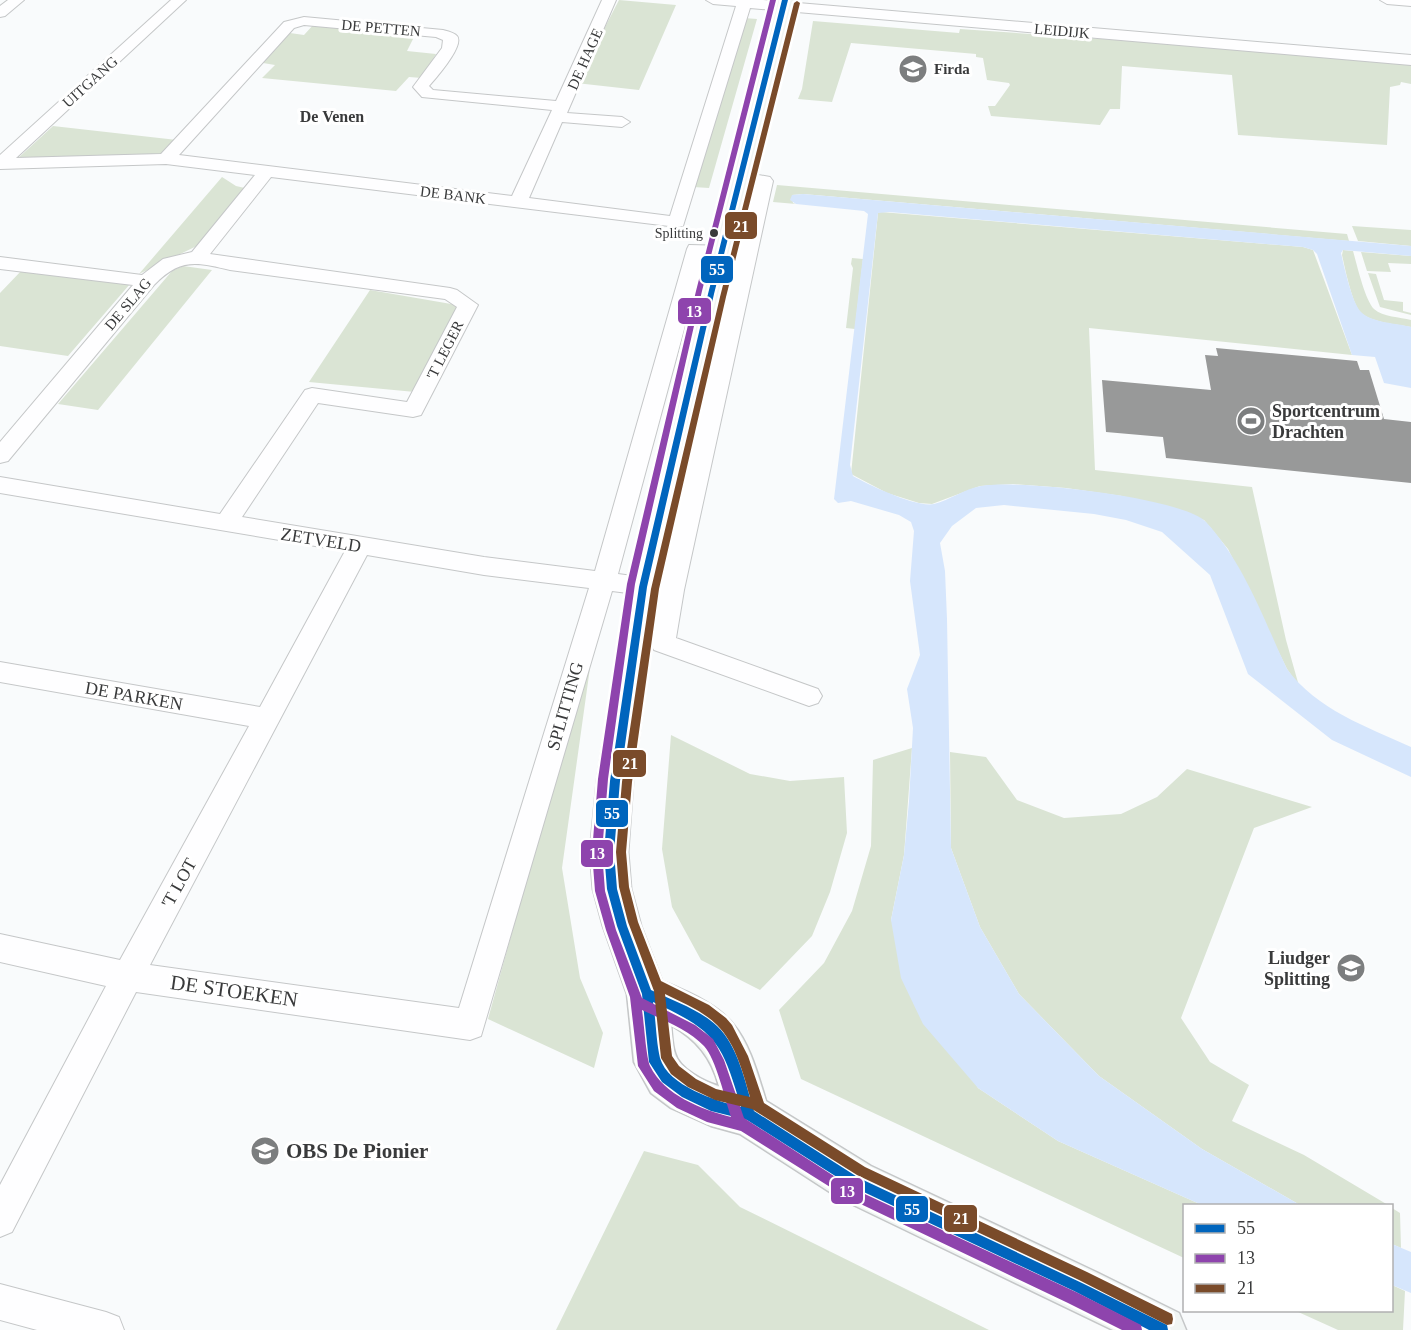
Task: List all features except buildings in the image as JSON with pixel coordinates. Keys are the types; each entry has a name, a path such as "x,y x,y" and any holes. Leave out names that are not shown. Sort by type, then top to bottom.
{"main road":[{"name":"SPLITTING","path":"778,3 742,177 710,250 643,587 615,781 609,852 612,890 622,926 647,994 655,1062 666,1078 686,1093 711,1105 750,1115 855,1182 1078,1287 1162,1330"},
{"path":"647,994 698,1019 718,1035 729,1055 750,1115"}],"street":[{"path":"0,13 17,0"},
{"name":"UITGANG","path":"0,164 179,0"},
{"name":"DE HAGE","path":"518,203 609,0"},
{"name":"LEIDIJK","path":"713,0 778,3 1411,60"},
{"path":"1387,0 1411,2"},
{"name":"DE BANK","path":"0,164 166,159 677,222 778,3"},
{"name":"DE PETTEN","path":"166,159 290,25 304,21 438,33 451,38 450,48 421,87 428,94 560,112"},
{"name":"DE HAGE","path":"560,112 622,122"},
{"path":"198,257 267,171"},
{"path":"742,177 764,181 672,590 663,643 809,696"},
{"name":"SPLITTING","path":"470,1025 591,618 710,250"},
{"name":"DE SLAG","path":"0,456 147,281 166,263 182,258 198,257"},
{"name":"'T LEGER","path":"198,257 230,264 450,294 468,305 413,410 312,395 225,524"},
{"path":"0,263 147,281"},
{"name":"ZETVELD","path":"0,484 225,524 484,566 643,587"},
{"name":"'T LOT","path":"0,1220 128,976 360,546"},
{"path":"643,587 672,590"},
{"name":"DE PARKEN","path":"0,672 268,719"},
{"name":"DE STOEKEN","path":"0,948 128,976 470,1025"},
{"path":"0,1302 106,1330"}],"green space":[{"path":"619,0 676,5 639,90 576,83"},
{"path":"744,18 757,19 709,188 693,187"},
{"path":"813,21 959,33 960,29 1161,43 1411,65 1411,84 1401,82 1400,85 1390,87 1387,145 1238,135 1232,75 1122,66 1120,109 1110,109 1100,125 991,116 988,106 995,106 1010,85 987,80 983,58 976,57 976,54 851,43 832,102 798,99 802,89"},
{"path":"314,24 416,33 407,51 436,54 422,78 409,77 396,91 262,78 275,65 263,63 290,33 304,35"},
{"path":"53,126 177,140 163,155 17,159"},
{"path":"222,177 236,186 249,189 205,242 139,274"},
{"path":"777,185 1347,234 1349,241 803,194 792,195 793,203 796,204 773,202"},
{"path":"878,213 1303,247 1313,250 1352,355 1089,328 1095,470 1252,487 1286,640 1299,686 1287,669 1228,549 1204,520 1122,496 1066,488 1013,484 980,486 932,504 919,503 887,493 851,474"},
{"path":"1352,226 1411,230 1411,246 1358,241"},
{"path":"1343,250 1353,251 1364,290 1374,309 1387,315 1411,320 1411,327 1378,321 1361,313 1349,286 1342,255"},
{"path":"1361,252 1411,256 1411,264 1388,263 1391,272 1367,271"},
{"path":"852,258 863,259 855,329 846,328 853,268"},
{"path":"183,266 212,270 98,410 58,404 172,271"},
{"path":"22,270 130,284 68,356 0,346 0,293"},
{"path":"1368,273 1376,274 1384,300 1403,302 1403,311 1411,315 1380,307"},
{"path":"370,290 457,305 459,313 415,392 309,382"},
{"path":"595,632 562,868 580,978 603,1033 594,1068 488,1019"},
{"path":"671,735 750,774 790,781 844,777 847,833 830,892 812,936 760,990 701,960 672,907 662,849"},
{"path":"912,748 904,855 891,920 978,1088 1058,1141 1200,1204 1183,1204 1183,1258 801,1079 779,1010 824,963 852,911 871,846 873,760"},
{"path":"950,752 986,757 1017,800 1064,818 1121,814 1157,797 1187,769 1312,807 1254,828 1181,1018 1210,1062 1249,1085 1232,1121 1304,1155 1386,1204 1298,1204 1202,1149 1099,1076 1019,994 980,927 951,848"},
{"path":"644,1151 698,1165 740,1207 989,1330 556,1330"},
{"path":"1393,1209 1400,1213 1401,1248 1393,1244"},
{"path":"1393,1285 1405,1291 1403,1330 1338,1330 1298,1312 1393,1312"}],"water":[{"path":"803,194 1411,246 1411,256 1343,250 1341,253 1352,293 1361,312 1378,321 1411,327 1411,388 1384,383 1375,357 1352,355 1317,254 1313,250 1303,247 889,212 878,213 850,465 853,476 916,503 934,504 981,486 1028,485 1134,498 1191,513 1206,522 1231,555 1252,592 1287,669 1299,683 1312,695 1343,716 1411,747 1411,777 1332,740 1248,674 1210,575 1162,532 1126,520 1094,514 1004,505 976,508 952,526 940,543 945,571 947,619 951,848 980,927 1019,994 1099,1076 1202,1149 1298,1204 1200,1204 1058,1141 978,1088 923,1024 901,978 891,920 904,855 909,801 913,728 907,689 920,655 910,581 914,531 911,522 899,515 851,501 838,503 834,499 868,214 864,211 796,204 790,200 792,195"},
{"path":"1393,1244 1411,1252 1411,1293 1393,1285"}],"transit line":[{"name":"13","path":"773,0 699,291 631,584 603,779 597,852 600,891 635,997 644,1066 658,1087 681,1104 707,1116 744,1126 850,1193 1136,1330"},
{"name":"55","path":"785,0 711,294 643,587 615,781 609,852 612,889 622,926 647,994 655,1062 666,1078 686,1093 711,1105 749,1115 855,1182 1078,1287 1162,1330"},
{"name":"21","path":"797,3 723,297 655,589 627,782 621,852 624,887 633,922 659,991 667,1058 675,1070 692,1083 715,1094 754,1104 861,1171 1083,1276 1167,1319"},
{"name":"21","path":"644,952 657,985 705,1009 728,1029 742,1056 759,1107 791,1127"},
{"name":"55","path":"633,956 647,994 696,1018 719,1037 733,1065 749,1115 785,1137"},
{"name":"13","path":"622,960 638,1002 691,1029 709,1043 718,1060 739,1122 779,1147"}],"place":[{"name":"Firda","path":"913,69"},
{"name":"Splitting","path":"714,233"},
{"name":"Sportcentrum Drachten","path":"1251,421"},
{"name":"Liudger Splitting","path":"1351,968"},
{"name":"OBS De Pionier","path":"265,1151"}],"district":[{"name":"De Venen","path":"332,116"}]}
